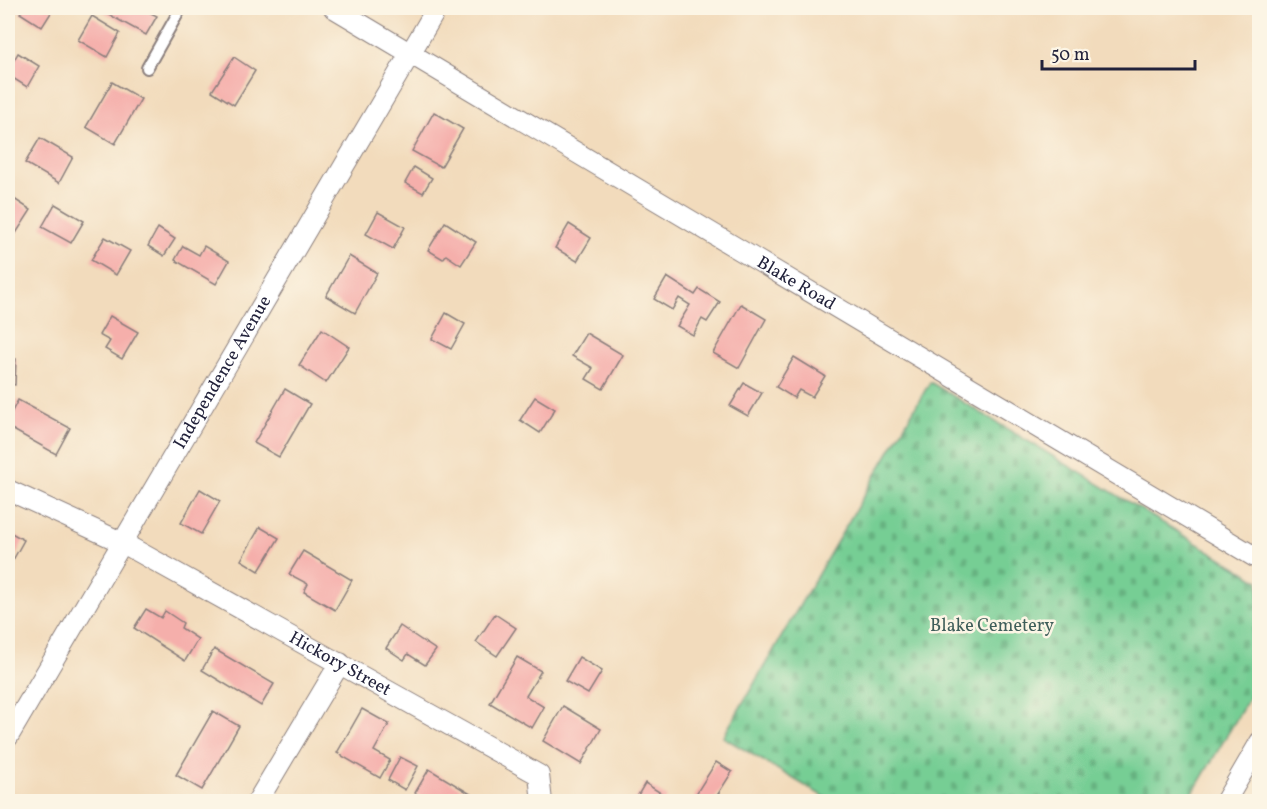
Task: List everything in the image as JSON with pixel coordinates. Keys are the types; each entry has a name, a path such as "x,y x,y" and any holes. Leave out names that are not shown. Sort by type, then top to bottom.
{"street":[{"name":"Independence Avenue","path":"8,737 437,8"},
{"name":"Blake Road","path":"342,10 410,53 1260,560"},
{"name":"Hickory Street","path":"8,490 121,542 539,775 542,800"},
{"path":"257,801 340,663"},
{"path":"1225,801 1260,742"}],"lane":[{"path":"147,68 181,8"}],"green space":[{"name":"Blake Cemetery","path":"930,382 1259,581 1259,681 1188,801 831,801 723,737"}],"building":[{"path":"24,8 54,8 42,27 20,13"},
{"path":"97,8 141,8 157,16 146,35"},
{"path":"92,16 120,33 107,57 78,40"},
{"path":"18,53 39,66 27,87 8,75"},
{"path":"234,57 255,71 234,105 212,91"},
{"path":"112,82 141,99 115,144 86,127"},
{"path":"434,112 463,129 441,167 412,151"},
{"path":"40,138 73,157 59,183 25,163"},
{"path":"414,167 432,178 423,193 405,183"},
{"path":"8,195 31,210 11,241 8,239"},
{"path":"55,204 84,221 71,243 42,227"},
{"path":"378,212 405,227 393,249 366,234"},
{"path":"445,222 476,242 461,265 446,255 443,259 428,250"},
{"path":"569,224 591,238 577,261 555,248"},
{"path":"158,228 175,239 164,256 148,246"},
{"path":"105,237 130,251 116,275 91,260"},
{"path":"183,246 199,255 204,246 229,261 216,284 175,260"},
{"path":"349,256 377,273 355,313 326,296"},
{"path":"667,277 695,295 699,289 720,302 707,322 702,319 693,335 677,326 690,305 679,298 672,310 654,299"},
{"path":"741,304 766,319 739,368 713,353"},
{"path":"446,313 465,324 451,349 432,339"},
{"path":"110,316 138,332 122,359 105,349 110,341 99,335"},
{"path":"322,329 349,347 326,383 299,365"},
{"path":"586,333 623,355 603,389 586,379 593,368 572,356"},
{"path":"794,357 825,376 812,397 799,390 794,398 776,387"},
{"path":"8,358 16,359 15,385 8,384"},
{"path":"744,383 762,393 748,416 730,406"},
{"path":"285,389 310,404 279,457 254,443"},
{"path":"535,397 555,409 540,433 520,420"},
{"path":"18,400 70,428 56,454 8,427 8,419"},
{"path":"200,489 220,501 201,534 181,523"},
{"path":"260,527 279,538 259,571 241,560"},
{"path":"8,531 24,540 8,569"},
{"path":"303,551 352,580 335,610 304,592 308,584 289,574"},
{"path":"146,609 161,618 165,611 183,623 181,628 198,639 185,661 134,628"},
{"path":"495,614 516,628 497,656 476,642"},
{"path":"400,626 436,650 425,665 408,654 404,660 386,648"},
{"path":"214,649 274,684 261,706 202,670"},
{"path":"517,657 541,671 526,696 544,707 532,728 490,703"},
{"path":"579,657 602,671 588,694 565,681"},
{"path":"563,706 601,729 581,764 543,741"},
{"path":"362,709 389,724 374,751 390,760 380,778 337,753"},
{"path":"213,711 239,726 202,790 176,775"},
{"path":"400,757 418,766 405,790 388,780"},
{"path":"716,762 732,772 713,802 700,802 694,797"},
{"path":"429,769 484,802 429,802 415,793"},
{"path":"645,783 667,797 664,802 634,802"}]}
